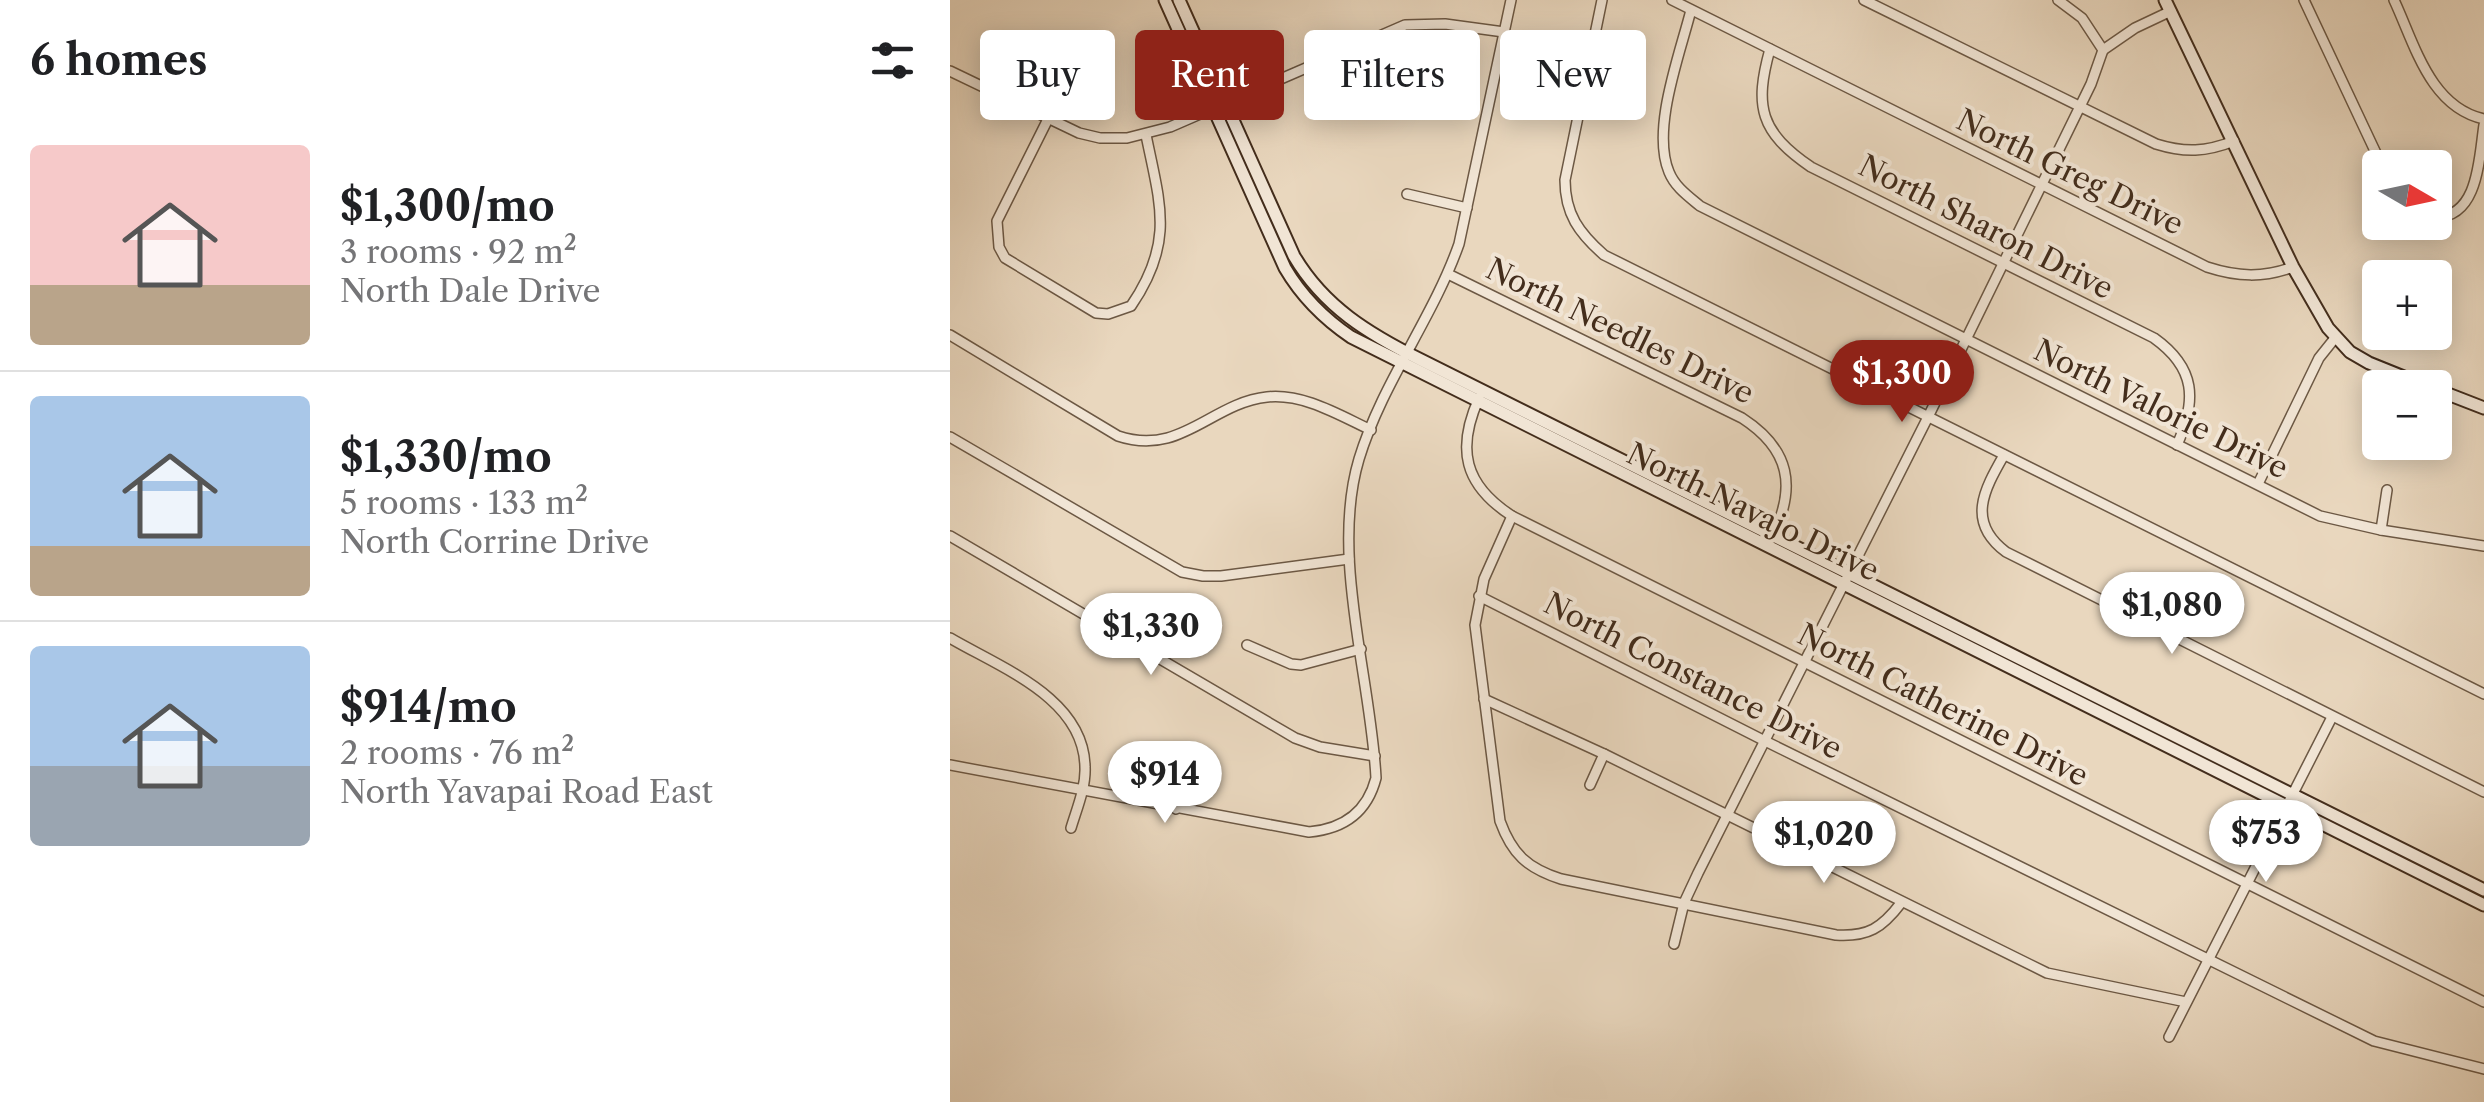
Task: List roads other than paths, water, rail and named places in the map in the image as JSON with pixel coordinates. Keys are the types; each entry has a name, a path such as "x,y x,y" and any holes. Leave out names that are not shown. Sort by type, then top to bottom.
{"street":[{"name":"North Navajo Drive","path":"1165,0 1180,30"},
{"name":"North Navajo Drive","path":"1179,0 1190,30"},
{"path":"1504,30 1512,0"},
{"path":"1602,0 1564,180 1565,199 1574,223 1604,255 2484,694"},
{"name":"North Greg Drive","path":"1672,0 2041,186 2227,274 2258,276 2293,267"},
{"path":"1864,0 2080,109 2178,150 2214,149 2234,140"},
{"path":"2058,0 2082,18 2104,50"},
{"path":"2304,0 2375,150"},
{"path":"2394,0 2436,89 2452,107 2484,122 2473,188 2466,202 2452,214"},
{"path":"1674,944 1684,903 2004,264 2080,109 2104,50 2168,5 2293,267 2335,338 2369,363 2387,370"},
{"name":"North Valorie Drive","path":"1691,10 1664,133 1664,156 1670,175 1700,206 2320,516 2484,546"},
{"path":"1284,78 1405,25 1445,24 1500,31"},
{"name":"North Sharon Drive","path":"1770,49 1760,99 1764,120 1793,155 2168,348 2181,363 2190,383 2190,406 2177,445"},
{"path":"950,766 1308,832 1330,830 1348,822 1363,808 1376,778 1349,560 1348,518 1353,486 1371,430 1448,274 1467,208 1500,51"},
{"path":"950,71 980,86"},
{"path":"1048,120 997,221 998,247 1005,258 1096,312 1108,314 1131,306 1160,242 1162,212 1146,134"},
{"path":"1051,120 1100,138 1146,134 1182,120"},
{"name":"North Navajo Drive","path":"1225,120 1280,242 1336,309 1405,359 2484,905"},
{"path":"1407,194 1467,208"},
{"name":"North Needles Drive","path":"1448,274 1764,432 1786,471 1786,498 1770,541"},
{"path":"950,335 1118,436 1137,442 1182,434 1268,397 1289,397 1312,404 1371,430"},
{"path":"2258,484 2319,358 2335,338"},
{"path":"2452,395 2484,408"},
{"name":"North Catherine Drive","path":"1479,397 1465,439 1467,459 1484,495 1512,516 2484,1002"},
{"path":"950,437 1182,572 1222,576 1349,560"},
{"path":"2004,455 1986,486 1982,505 1983,524 1994,544 2484,792"},
{"path":"2382,530 2387,490"},
{"path":"1512,516 1480,596 1475,625 1500,821 1509,844 1523,863 1560,879 1854,936 1871,933 1886,923 1901,904"},
{"path":"950,536 1280,730 1320,747 1375,756"},
{"name":"North Navajo Drive","path":"1845,579 2484,890"},
{"name":"North Constance Drive","path":"1480,596 1764,741 2374,1041 2484,1069"},
{"path":"950,638 1054,701 1071,720 1083,743 1086,770 1071,828"},
{"path":"1247,645 1292,664 1317,662 1361,648"},
{"path":"1484,699 1604,754 2047,974 2186,1002"},
{"path":"2169,1037 2332,718"},
{"path":"1590,784 1604,754"},
{"path":"1176,808 1184,782"}]}
